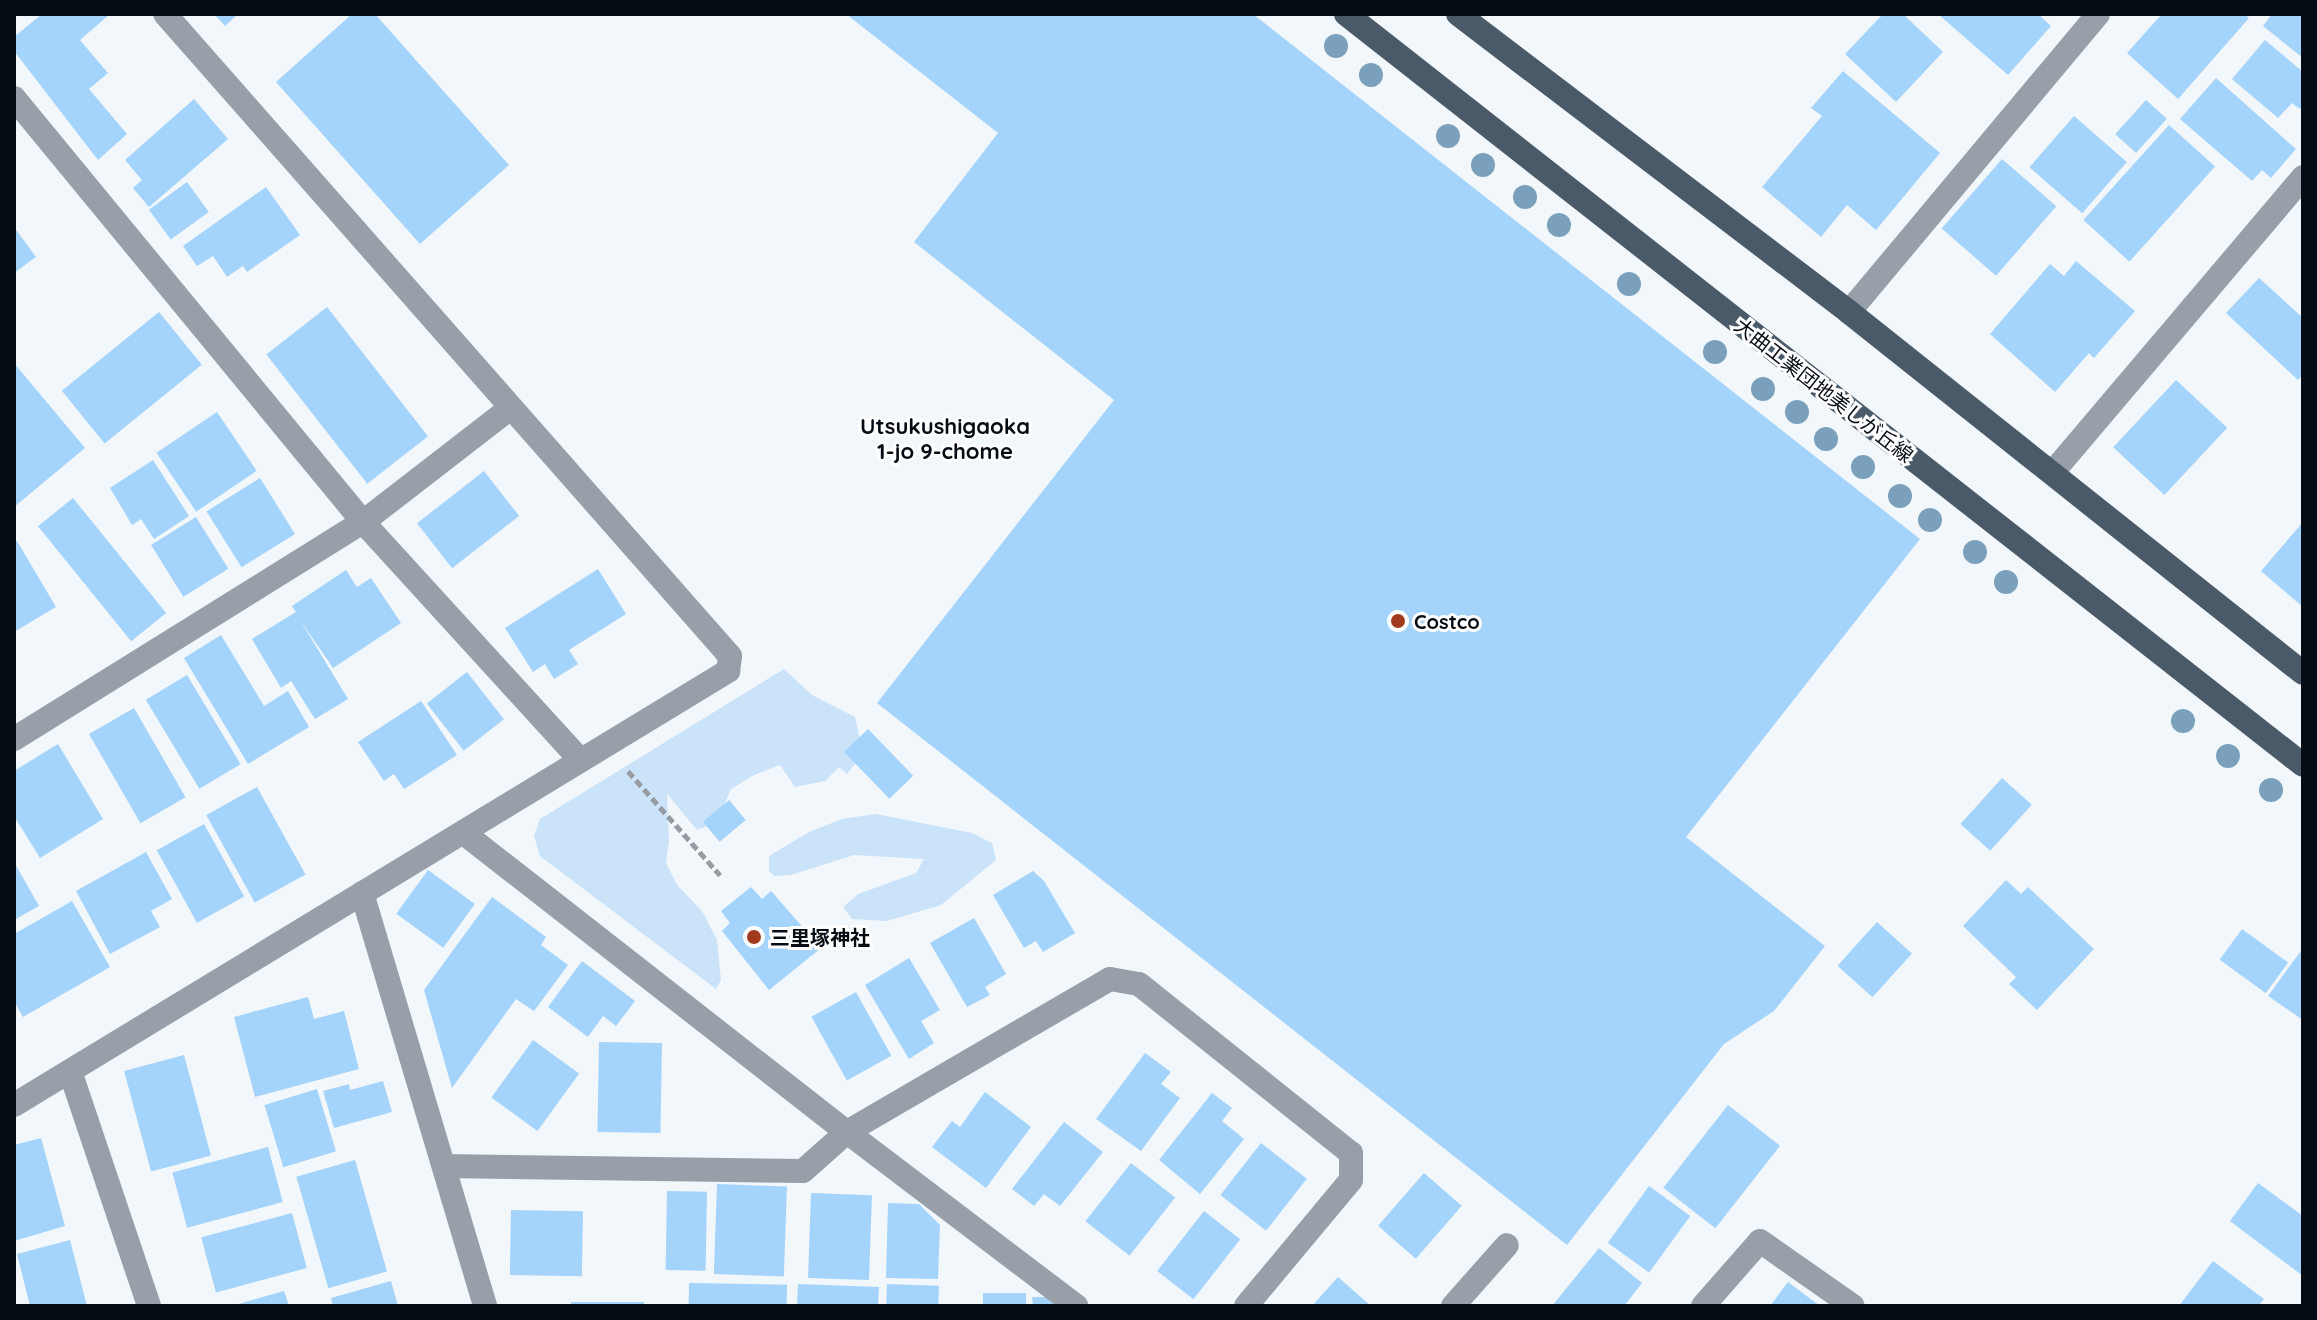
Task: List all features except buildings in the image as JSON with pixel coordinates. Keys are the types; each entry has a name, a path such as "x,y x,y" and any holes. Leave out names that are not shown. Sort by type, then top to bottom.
{"main road":[{"name":"大曲工業団地美しが丘線","path":"1346,14 2303,765"},
{"path":"1458,14 1849,312 2303,673"}],"street":[{"path":"14,1105 362,893 465,834 728,671 730,656 509,409 165,14"},
{"path":"1849,312 2098,14"},
{"path":"14,98 363,522 580,760"},
{"path":"2053,472 2303,177"},
{"path":"14,739 363,522 509,409"},
{"path":"465,834 1076,1306"},
{"path":"362,893 485,1306"},
{"path":"445,1166 803,1171 847,1132 1110,979 1139,984 1351,1153 1351,1180 1246,1306"},
{"path":"70,1071 149,1306"},
{"path":"1703,1306 1760,1241 1853,1306"},
{"path":"1453,1306 1507,1245"}],"path":[{"path":"621,763 720,875"}],"shaded area":[{"path":"784,669 812,695 855,717 863,754 847,774 839,767 825,781 795,787 780,765 754,775 731,789 716,823 697,830 667,794 669,841 666,863 677,885 702,911 717,940 721,980 716,989 540,856 534,836 540,819"},
{"path":"876,814 972,833 992,843 996,860 941,905 887,921 852,919 843,907 858,894 916,873 924,859 854,855 791,875 774,876 769,871 769,856 809,832 842,819"}],"place":[{"name":"Costco","path":"1398,621"},
{"name":"三里塚神社","path":"754,937"}],"district":[{"name":"Utsukushigaoka 1-jo 9-chome","path":"945,438"}]}
